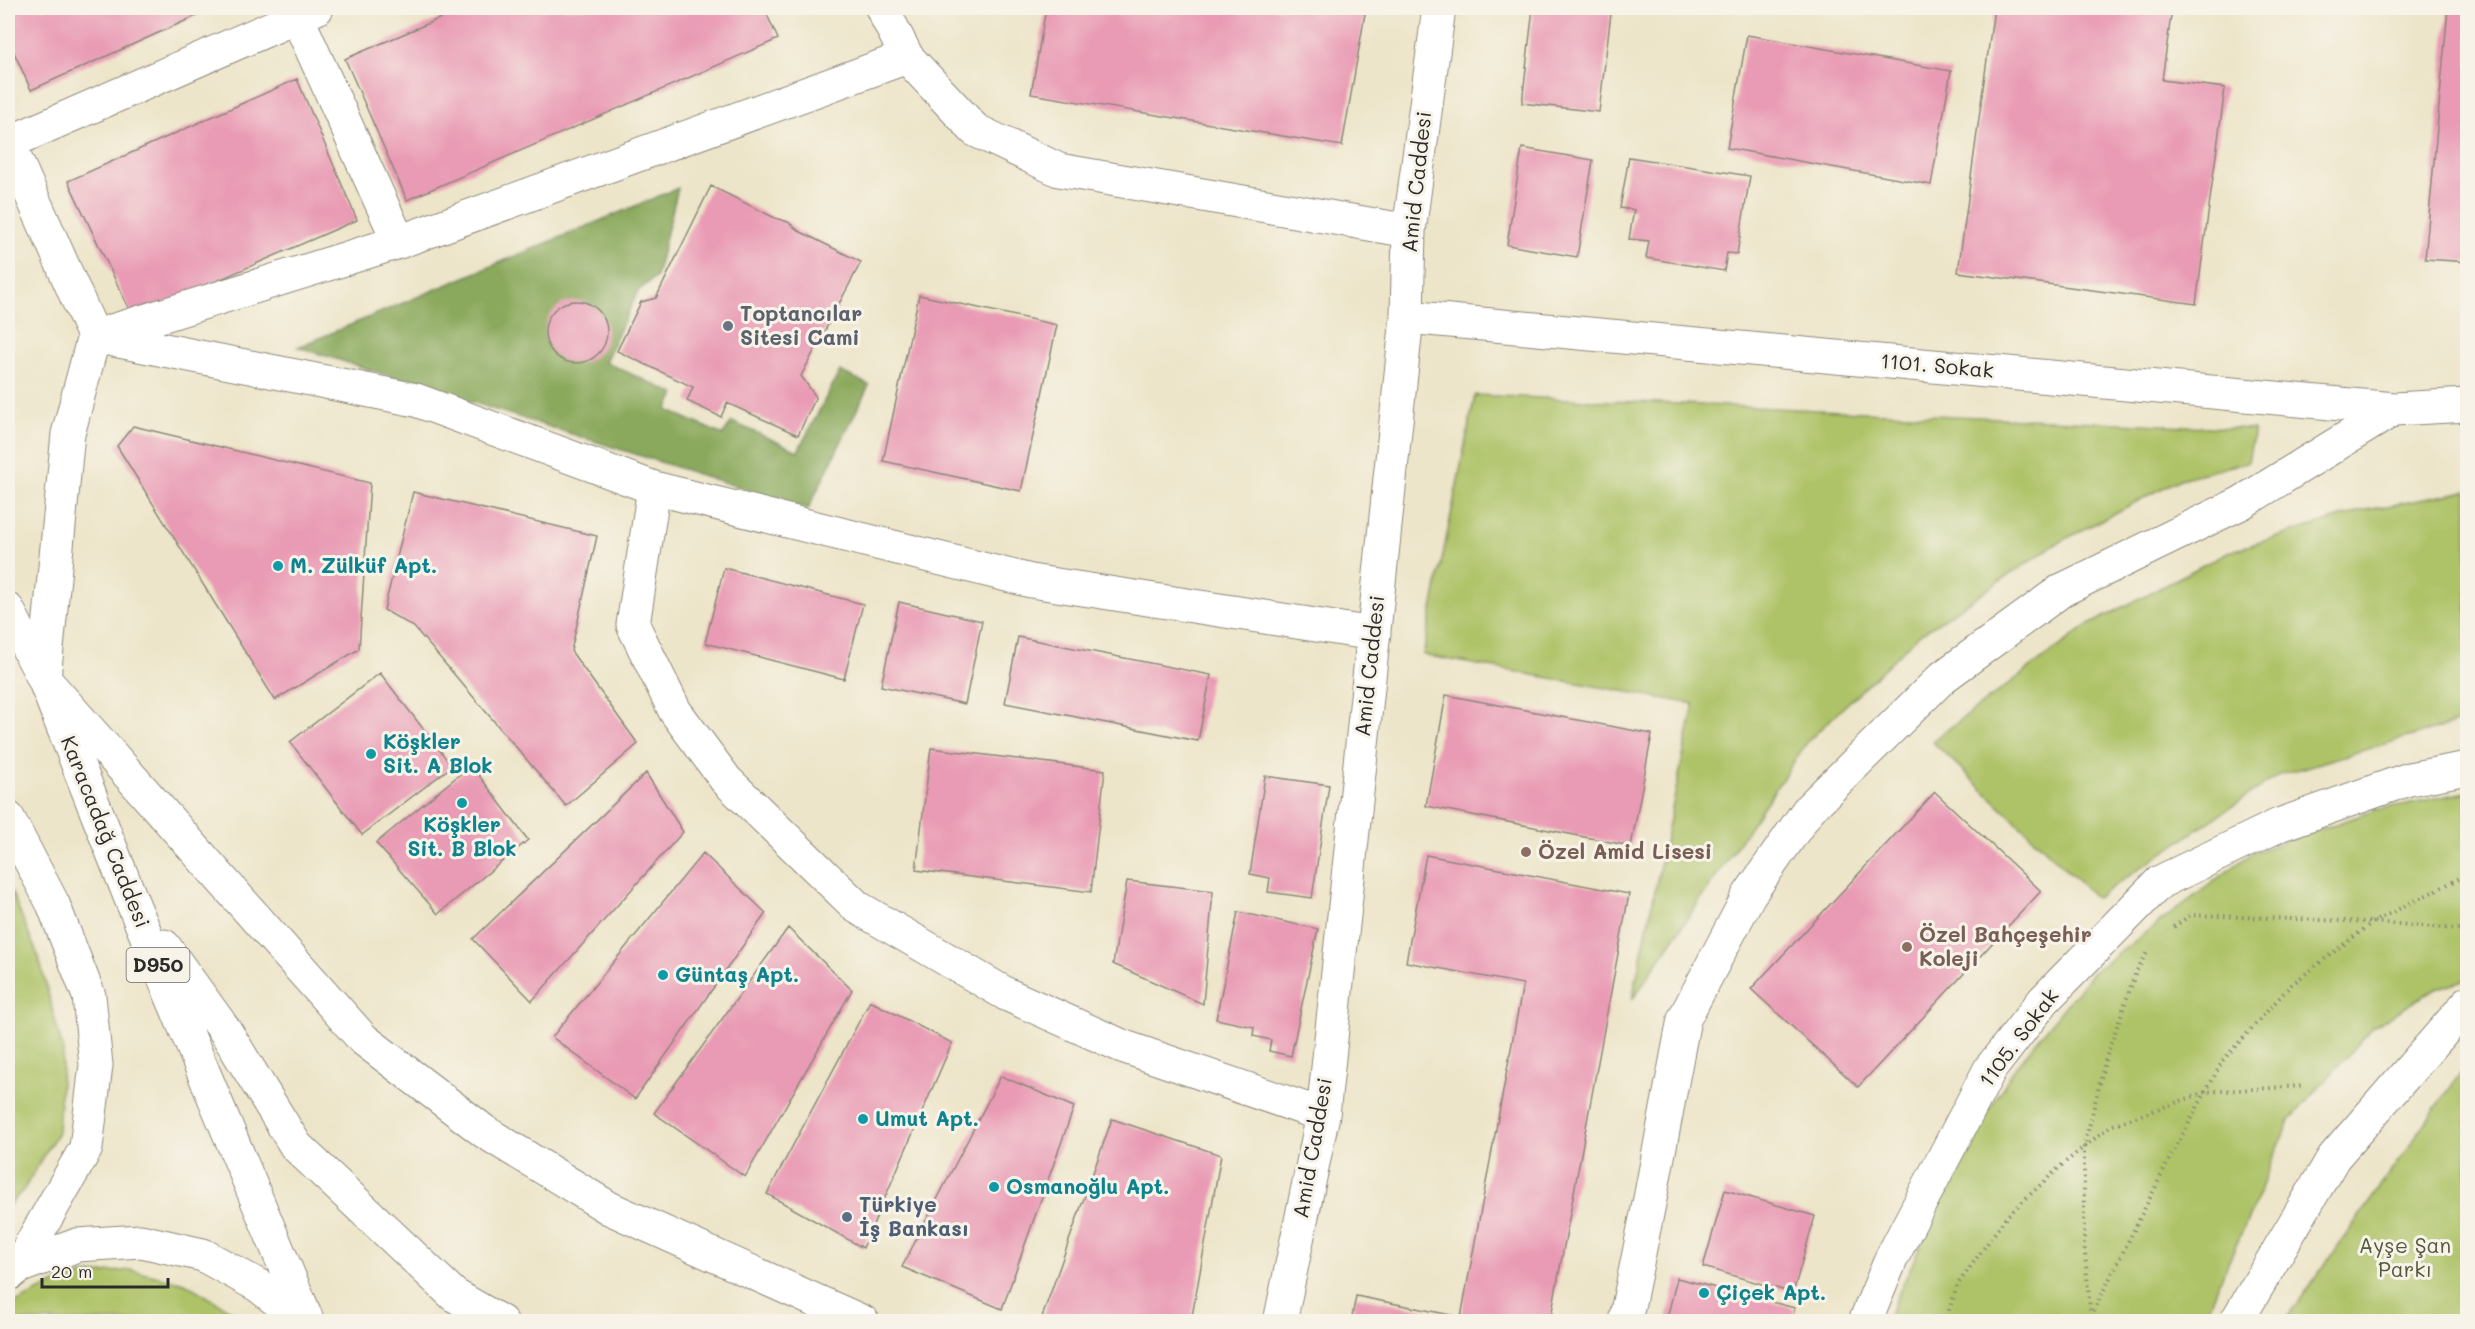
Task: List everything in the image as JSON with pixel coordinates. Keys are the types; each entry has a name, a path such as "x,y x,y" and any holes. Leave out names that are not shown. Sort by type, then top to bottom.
{"main road":[{"path":"882,8 907,57 975,130 1059,170 1408,231"},
{"name":"Amid Caddesi","path":"1280,1322 1323,1115 1407,317 1408,231 1439,8"},
{"path":"399,242 302,11 8,142 94,336 68,434 44,679 363,1039 485,1132 609,1208 863,1322"},
{"path":"94,336 399,242 907,57"},
{"name":"1101. Sokak","path":"1407,317 2394,409 2468,405"},
{"path":"94,336 416,400 654,488 1031,581 1374,634"},
{"path":"1624,1322 1650,1199 1683,1019 1749,895 1809,809 1943,677 2062,590 2241,503 2394,409"},
{"path":"654,488 633,625 675,711 726,780 857,908 1005,994 1079,1027 1122,1046 1323,1115"},
{"name":"Karacadağ Caddesi","path":"8,610 44,679 131,899 306,1322"},
{"name":"1105. Sokak","path":"1865,1322 1892,1257 1990,1069 2044,1000 2160,882 2279,825 2409,779 2468,768"},
{"path":"8,818 53,904 89,996 96,1065 86,1148 11,1270"},
{"path":"131,899 226,1032 296,1146 454,1295 501,1322"},
{"path":"2236,1322 2334,1157 2468,1003"},
{"path":"11,1270 77,1245 141,1241 203,1255 259,1286 306,1322"}],"path":[{"path":"2090,1320 2170,1158 2223,1060 2291,985 2373,922 2468,874"},
{"path":"2171,929 2190,915 2373,922 2468,930"},
{"path":"2090,1320 2084,1242 2084,1147 2106,1058 2136,972 2153,943"},
{"path":"1945,1322 1958,1284 2007,1216 2110,1126 2206,1092 2302,1086"}],"green space":[{"path":"678,188 656,277 638,291 605,362 675,394 667,410 723,435 732,422 798,451 840,371 869,385 808,509 298,347"},
{"path":"1475,395 2254,429 2248,462 2180,479 2056,544 1920,634 1808,741 1632,1000 1694,704 1423,655"},
{"path":"2467,491 2467,720 2279,775 2096,898 1932,741 2087,626 2228,552 2361,511"},
{"path":"2467,792 2467,979 2435,989 2373,1027 2289,1121 2202,1321 1886,1322 1959,1160 2014,1069 2092,973 2252,853 2376,810"},
{"path":"8,884 39,958 63,1051 58,1132 24,1189 8,1206"},
{"name":"Ayşe Şan Parkı","path":"2467,1064 2467,1321 2285,1321"},
{"path":"130,1270 185,1283 233,1312 241,1321 8,1321 8,1310 13,1304 68,1277"}],"building":[{"path":"8,8 214,8 31,90 8,39"},
{"path":"464,8 764,8 778,39 407,200 345,59"},
{"path":"1046,8 1366,8 1342,146 1031,94"},
{"path":"1533,8 1567,8 1611,13 1599,112 1522,103"},
{"path":"1994,8 2172,8 2162,80 2225,88 2196,304 1958,272"},
{"path":"2448,8 2468,8 2468,262 2425,259"},
{"path":"1747,35 1951,71 1931,185 1727,148"},
{"path":"297,79 357,220 133,317 68,181"},
{"path":"1522,148 1593,160 1577,257 1507,245"},
{"path":"1629,157 1750,176 1737,254 1727,253 1724,271 1646,258 1649,241 1629,239 1634,210 1620,208"},
{"name":"Toptancılar Sitesi Cami","path":"711,186 775,218 788,222 799,231 861,262 801,376 816,397 798,435 727,403 721,417 687,401 693,387 617,351 641,302 656,298"},
{"path":"919,295 1057,325 1021,491 883,461"},
{"path":"570,301 582,301 598,310 605,320 607,332 605,344 598,354 582,363 570,363 559,358 550,349 545,338 545,326 550,315 559,306"},
{"name":"M. Zülküf Apt.","path":"133,426 370,483 359,649 275,700 117,446"},
{"path":"413,492 597,536 571,651 638,744 566,806 414,627 384,610"},
{"path":"724,568 863,604 844,679 705,643"},
{"path":"899,602 982,621 965,704 881,686"},
{"path":"1018,637 1211,675 1198,741 1005,703"},
{"name":"Köşkler Sit. A Blok","path":"380,673 452,766 362,835 290,742"},
{"path":"1446,695 1652,734 1631,846 1426,806"},
{"path":"931,748 1105,770 1091,892 916,870"},
{"name":"Köşkler Sit. B Blok","path":"471,765 528,840 438,914 376,843"},
{"path":"646,773 683,832 532,1001 473,939"},
{"path":"1265,776 1329,785 1312,898 1268,892 1270,878 1250,874"},
{"path":"1935,792 2041,891 1858,1087 1751,989"},
{"name":"Güntaş Apt.","path":"703,853 766,913 635,1099 552,1037"},
{"path":"1426,855 1629,894 1550,1322 1351,1322 1356,1296 1461,1317 1523,984 1406,962"},
{"path":"1127,881 1213,891 1203,1004 1113,964"},
{"path":"1238,912 1318,929 1291,1056 1269,1051 1271,1040 1253,1036 1254,1027 1216,1019"},
{"path":"788,928 852,990 745,1177 654,1113"},
{"name":"Umut Apt.","path":"870,1001 952,1043 863,1248 767,1194"},
{"name":"Osmanoğlu Apt.","path":"1001,1076 1074,1107 1002,1309 902,1267"},
{"path":"1112,1119 1221,1155 1191,1322 1041,1320"},
{"path":"1725,1190 1815,1216 1793,1293 1703,1267"},
{"name":"Çiçek Apt.","path":"1677,1278 1795,1308 1791,1322 1666,1322"}],"place":[{"name":"Toptancılar Sitesi Cami","path":"728,326"},
{"name":"M. Zülküf Apt.","path":"278,566"},
{"name":"Köşkler Sit. A Blok","path":"371,754"},
{"name":"Köşkler Sit. B Blok","path":"462,803"},
{"name":"Özel Amid Lisesi","path":"1526,852"},
{"name":"Özel Bahçeşehir Koleji","path":"1907,947"},
{"name":"Güntaş Apt.","path":"663,975"},
{"name":"Umut Apt.","path":"863,1119"},
{"name":"Osmanoğlu Apt.","path":"994,1187"},
{"name":"Türkiye İş Bankası","path":"847,1217"},
{"name":"Çiçek Apt.","path":"1704,1293"}]}
